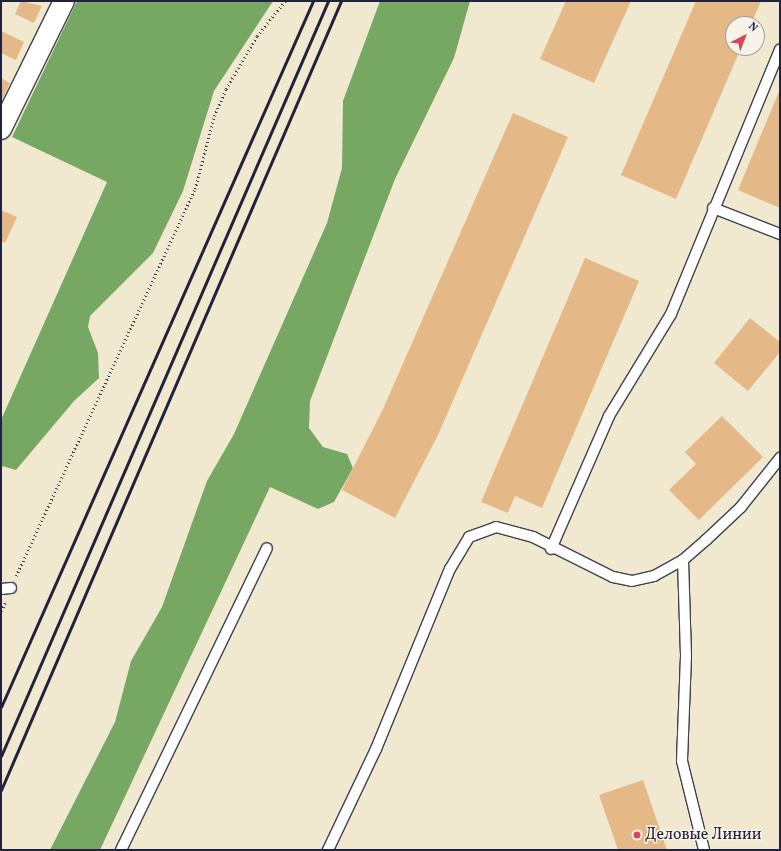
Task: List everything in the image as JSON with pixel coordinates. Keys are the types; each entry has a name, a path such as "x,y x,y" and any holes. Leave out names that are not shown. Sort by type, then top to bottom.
{"street":[{"path":"1,129 64,1"}],"lane":[{"path":"551,549 609,416 671,314 713,208 780,50"},
{"path":"713,208 780,234"},
{"path":"328,850 376,749 460,547 482,530 496,527 532,537 551,549 596,571 632,581 654,576 683,560 741,507 780,458"},
{"path":"121,850 266,548"},
{"path":"683,560 686,640 682,761 704,850"}],"path":[{"path":"1,611 6,588 195,189 226,88 257,36 285,1"}],"green space":[{"path":"77,1 273,1 214,91 183,191 153,253 90,316 88,327 98,353 99,378 74,401 16,470 2,466 1,420 107,182 12,137"},
{"path":"380,1 470,1 454,58 395,179 310,401 309,428 323,447 347,454 353,468 334,502 318,509 270,487 100,850 50,850 115,722 131,661 162,607 207,481 234,434 327,223 342,168 343,101"}],"building":[{"path":"21,1 42,6 34,23 15,14"},
{"path":"566,1 631,1 594,83 540,59"},
{"path":"696,1 761,1 754,16 725,16 725,56 738,56 676,199 621,175"},
{"path":"1,31 24,42 16,60 1,53"},
{"path":"1,78 10,83 1,102"},
{"path":"780,89 780,208 738,190"},
{"path":"513,113 568,137 438,435 395,518 342,490 383,409"},
{"path":"1,210 17,217 5,243 1,241"},
{"path":"585,258 639,281 542,508 515,496 508,513 481,502"},
{"path":"750,318 780,342 780,352 748,391 714,363"},
{"path":"722,416 763,457 699,520 669,490 696,464 685,452"},
{"path":"643,780 667,850 618,850 599,795"}],"railway":[{"path":"1,707 313,1"},
{"path":"1,756 328,1"},
{"path":"1,790 341,1"}],"place":[{"name":"Деловые Линии","path":"637,835"}]}
